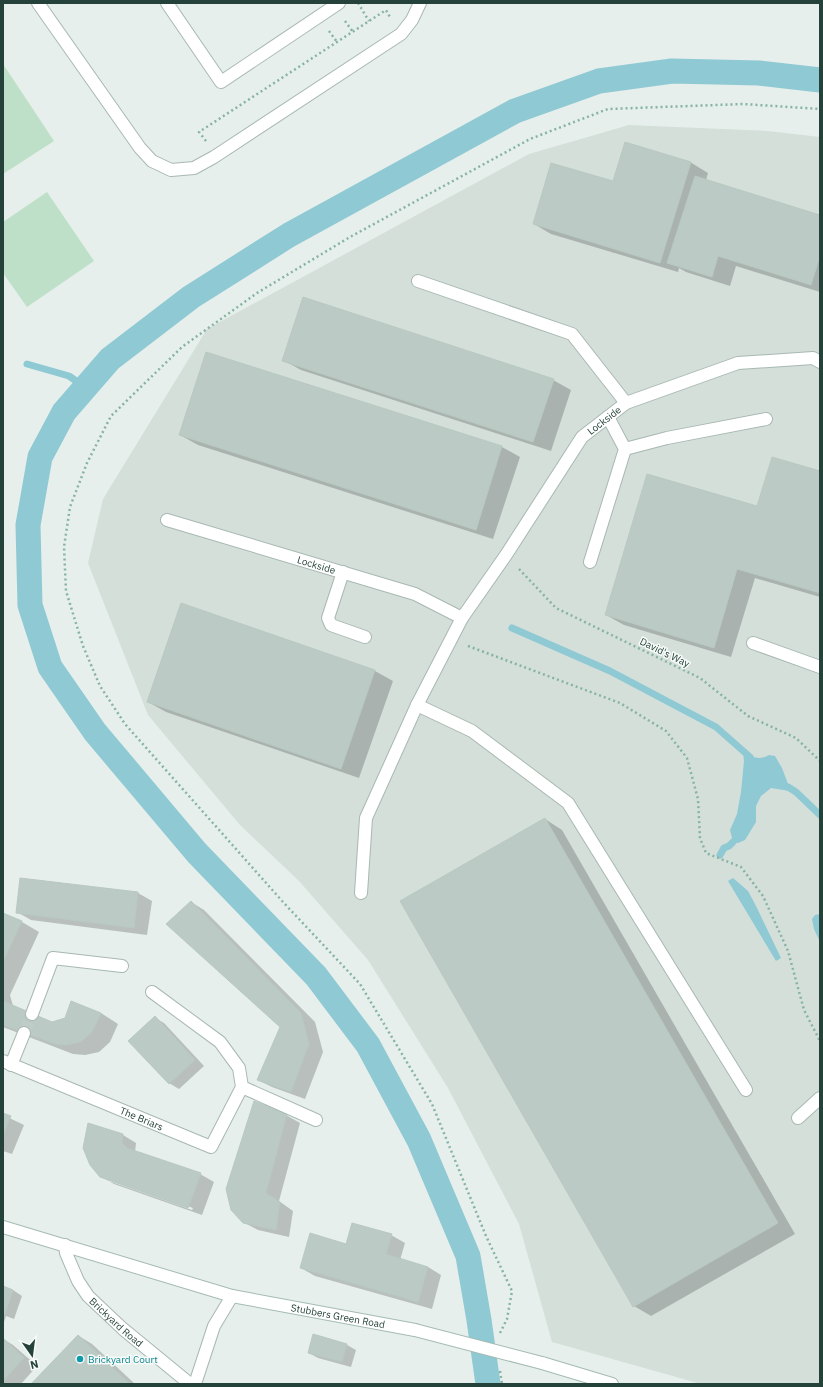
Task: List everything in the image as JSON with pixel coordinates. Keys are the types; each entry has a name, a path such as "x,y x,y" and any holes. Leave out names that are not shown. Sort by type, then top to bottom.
{"street":[{"path":"38,3 140,148 152,161 171,170 194,168 217,156 401,34 412,20 420,3"},
{"path":"167,3 221,82 334,4"},
{"name":"Lockside","path":"418,281 572,334 626,403"},
{"name":"Lockside","path":"361,893 366,818 417,704 462,618 506,555 582,438 626,403 738,363 813,358 820,362"},
{"path":"590,562 625,449 608,417"},
{"path":"625,449 667,438 766,419"},
{"name":"Lockside","path":"167,520 415,594 462,618"},
{"path":"343,572 328,618 331,625 365,637"},
{"path":"753,643 820,668"},
{"path":"417,704 472,731 568,803 746,1090"},
{"path":"32,1014 53,958 122,966"},
{"path":"152,992 220,1042 238,1068 242,1087 316,1120"},
{"name":"The Briars","path":"24,1033 7,1063 212,1147 242,1087"},
{"path":"798,1118 820,1098"},
{"name":"Stubbers Green Road","path":"3,1227 232,1296 415,1330 542,1363 612,1384"},
{"name":"Brickyard Road","path":"65,1245 66,1253 78,1281 88,1296 123,1329 190,1384"},
{"path":"194,1384 214,1326 232,1296"}],"path":[{"path":"358,3 370,21"},
{"path":"217,156 199,132 386,10 401,34"},
{"path":"345,20 353,32"},
{"path":"325,26 337,42"},
{"name":"David's Way","path":"506,555 556,608 700,678 748,716 796,738 820,761"},
{"path":"450,640 620,703 666,731 687,758 698,798 700,838 706,853 741,868 763,896 788,951 804,1010 820,1041"}],"shaded area":[{"path":"629,125 768,131 820,137 820,1384 701,1384 552,1342 519,1224 448,1088 368,960 299,881 240,825 148,715 88,563 103,499 207,329 529,154"}],"green space":[{"path":"3,64 54,141 3,174"},
{"path":"47,192 94,261 27,307 3,273 3,222"}],"water":[{"path":"743,751 756,758 762,758 769,755 775,756 782,768 788,784 796,792 771,788 761,796 756,806 756,822 745,840 738,843 733,842 730,830 737,814 741,792 744,761"},
{"path":"733,878 748,891 756,906 781,958 776,961 728,881"},
{"path":"820,914 820,942 814,929 812,919 815,915"}],"building":[{"path":"625,142 691,162 660,263 533,224 551,163 613,181"},
{"path":"695,176 820,215 820,256 811,285 718,256 712,277 667,263"},
{"path":"303,297 554,379 533,442 282,361"},
{"path":"206,352 502,446 476,530 179,435"},
{"path":"772,457 820,471 820,593 737,569 714,648 605,615 647,474 757,506"},
{"path":"181,603 375,670 341,769 147,702"},
{"path":"545,818 778,1223 633,1307 400,901"},
{"path":"20,878 138,892 134,928 16,913"},
{"path":"191,901 301,1013 309,1044 291,1092 257,1080 280,1027 166,924"},
{"path":"3,913 22,921 3,962"},
{"path":"3,1001 52,1022 65,1018 71,1001 101,1013 92,1032 81,1042 67,1045 55,1044 3,1025"},
{"path":"155,1016 195,1060 169,1084 128,1041"},
{"path":"254,1101 287,1114 266,1193 280,1202 276,1230 243,1223 231,1210 226,1189"},
{"path":"3,1113 11,1116 3,1135"},
{"path":"88,1123 123,1134 122,1143 127,1148 201,1173 188,1208 100,1177 90,1165 83,1148"},
{"path":"352,1223 392,1234 386,1254 428,1267 418,1302 300,1268 310,1233 346,1244"},
{"path":"3,1286 13,1290 5,1314 3,1314"},
{"path":"313,1334 347,1344 342,1362 308,1353"},
{"name":"Brickyard Court","path":"78,1335 130,1384 31,1384"},
{"path":"3,1338 24,1358 3,1381"}],"waterway":[{"path":"488,1384 468,1256 419,1140 368,1045 316,976 197,853 95,732 50,667 30,605 28,525 40,457 64,412 110,359 191,297 289,235 515,111 599,81 672,71 759,73 820,80"},
{"path":"27,364 69,376 85,387"},
{"path":"512,628 610,671 716,727 750,757"},
{"path":"788,787 796,792 820,815"},
{"path":"720,855 724,848 733,842"}],"tunnel":[{"path":"24,1033 32,1014"}],"place":[{"name":"Brickyard Court","path":"80,1359"}]}
